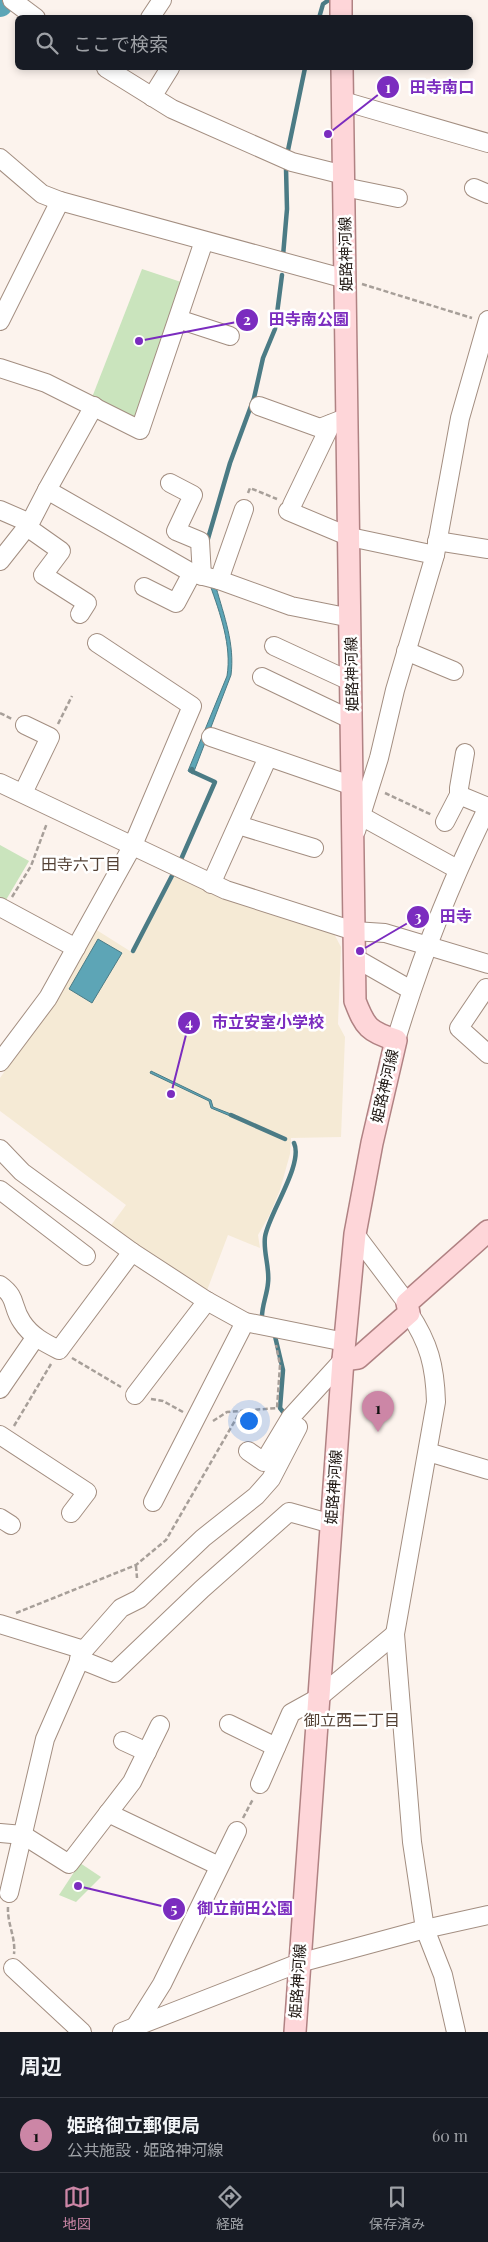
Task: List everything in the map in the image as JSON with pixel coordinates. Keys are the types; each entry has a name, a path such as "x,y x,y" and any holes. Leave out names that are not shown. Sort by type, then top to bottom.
{"main road":[{"path":"341,0 341,15"},
{"name":"姫路神河線","path":"294,2032 344,1351 355,1234 372,1143 396,1040 376,1034 367,1026 355,1001 354,836 362,786 352,720 350,537 339,421 346,279 342,70"},
{"path":"344,1351 358,1358 488,1231"}],"street":[{"path":"12,0 32,15"},
{"path":"152,15 160,1"},
{"path":"114,70 172,109 288,160 398,198"},
{"path":"152,97 169,70"},
{"path":"343,101 488,143"},
{"path":"3,166 42,194 60,201 204,242 346,279"},
{"path":"0,321 60,201"},
{"path":"0,368 46,383 140,430 204,242"},
{"path":"178,319 230,336"},
{"path":"354,836 361,816 362,786 406,651 436,548 460,418 487,326"},
{"path":"0,561 29,525 94,406"},
{"path":"259,406 320,428 339,421"},
{"path":"339,421 290,508 350,537 436,548 488,549"},
{"path":"170,483 193,494 176,531 200,541 204,576"},
{"path":"47,490 204,576 291,606 351,618"},
{"path":"144,586 176,603 204,576 244,509"},
{"path":"0,510 29,525 61,551 43,576 87,604 80,614"},
{"path":"0,1062 48,998 133,846 192,706 97,644"},
{"path":"274,646 352,682"},
{"path":"406,651 454,671"},
{"path":"262,677 352,720"},
{"path":"23,793 50,738 24,725"},
{"path":"211,737 362,786"},
{"path":"445,822 459,796 465,753"},
{"path":"211,884 268,757"},
{"path":"0,783 211,884 354,931 385,933 488,964"},
{"path":"396,1040 426,946 457,869 488,807 459,796"},
{"path":"361,816 457,869"},
{"path":"238,825 314,848"},
{"path":"2,908 76,948"},
{"path":"355,958 411,990"},
{"path":"486,988 458,1028 488,1054"},
{"path":"0,1149 22,1172 132,1252 207,1301 246,1322 270,1327 344,1351 291,1417 264,1462 248,1451"},
{"path":"0,1190 43,1233 86,1256"},
{"path":"355,1234 408,1308 429,1350 436,1375 436,1402 428,1452 394,1634 412,1842 425,1929 443,1975 456,2032"},
{"path":"0,1286 10,1292 21,1322 35,1338 59,1350 132,1252"},
{"path":"135,1395 207,1301"},
{"path":"153,1502 246,1322"},
{"path":"0,1389 35,1338"},
{"path":"9,1893 45,1739 82,1654 121,1608 139,1599 203,1538 256,1496 272,1479 298,1427"},
{"path":"3,1437 87,1492 71,1513"},
{"path":"428,1452 488,1470"},
{"path":"5,1620 82,1654 114,1673 202,1589 289,1512 332,1524"},
{"path":"260,1784 291,1713 318,1698 394,1634"},
{"path":"229,1724 276,1747"},
{"path":"0,1833 23,1835 69,1864 132,1782 160,1725"},
{"path":"123,1741 147,1752"},
{"path":"108,1813 219,1866"},
{"path":"128,2029 162,1984 237,1831"},
{"path":"128,2029 299,1963 425,1929 488,1915"},
{"path":"13,1968 82,2032"}],"path":[{"path":"346,279 487,326"},
{"path":"244,509 250,488 290,508"},
{"path":"50,738 72,696"},
{"path":"362,786 445,822"},
{"path":"2,908 30,866 53,807"},
{"path":"3,1437 59,1350 135,1395 163,1402 196,1419 211,1422 227,1412 277,1408 280,1365 270,1327"},
{"path":"5,1620 136,1565 166,1540 240,1412"},
{"path":"237,1831 260,1784"},
{"path":"9,1893 8,1916 15,1946 13,1968"}],"shaded area":[{"path":"176,873 332,930 341,947 338,1024 345,1037 341,1137 291,1138 290,1154 280,1190 269,1216 258,1235 260,1248 228,1235 206,1293 109,1228 126,1205 0,1111 0,1078 47,1009 95,929 133,953"}],"green space":[{"path":"142,269 181,282 140,414 134,418 91,400"},
{"path":"0,845 29,861 3,905 0,904"},
{"path":"80,1863 101,1877 76,1902 59,1895"}],"water":[{"path":"210,585 216,587 228,630 232,664 231,675 193,774 188,771 227,676 228,665 224,630"},
{"path":"98,939 122,953 92,1003 69,989"},
{"path":"151,1071 211,1100 213,1107 236,1116 235,1118 211,1108 209,1101 150,1073"}],"waterway":[{"path":"0,4 2,0"},
{"path":"320,15 323,4 329,0"},
{"path":"287,155 305,70"},
{"path":"283,256 287,209 286,168"},
{"path":"207,542 230,463 254,398 263,358 275,329 282,275"},
{"path":"179,864 215,782 191,771 192,769"},
{"path":"133,951 175,870"},
{"path":"231,1115 285,1139"},
{"path":"262,1320 268,1277 265,1237 290,1176 296,1152 294,1143"},
{"path":"274,1332 283,1370 280,1408 284,1413"}],"place":[{"name":"田寺南口","path":"328,134"},
{"name":"田寺南公園","path":"139,341"},
{"name":"田寺","path":"360,951"},
{"name":"市立安室小学校","path":"171,1094"},
{"name":"姫路御立郵便局","path":"378,1432"},
{"name":"御立前田公園","path":"78,1886"}],"district":[{"name":"田寺六丁目","path":"81,864"},
{"name":"御立西二丁目","path":"352,1720"}]}
